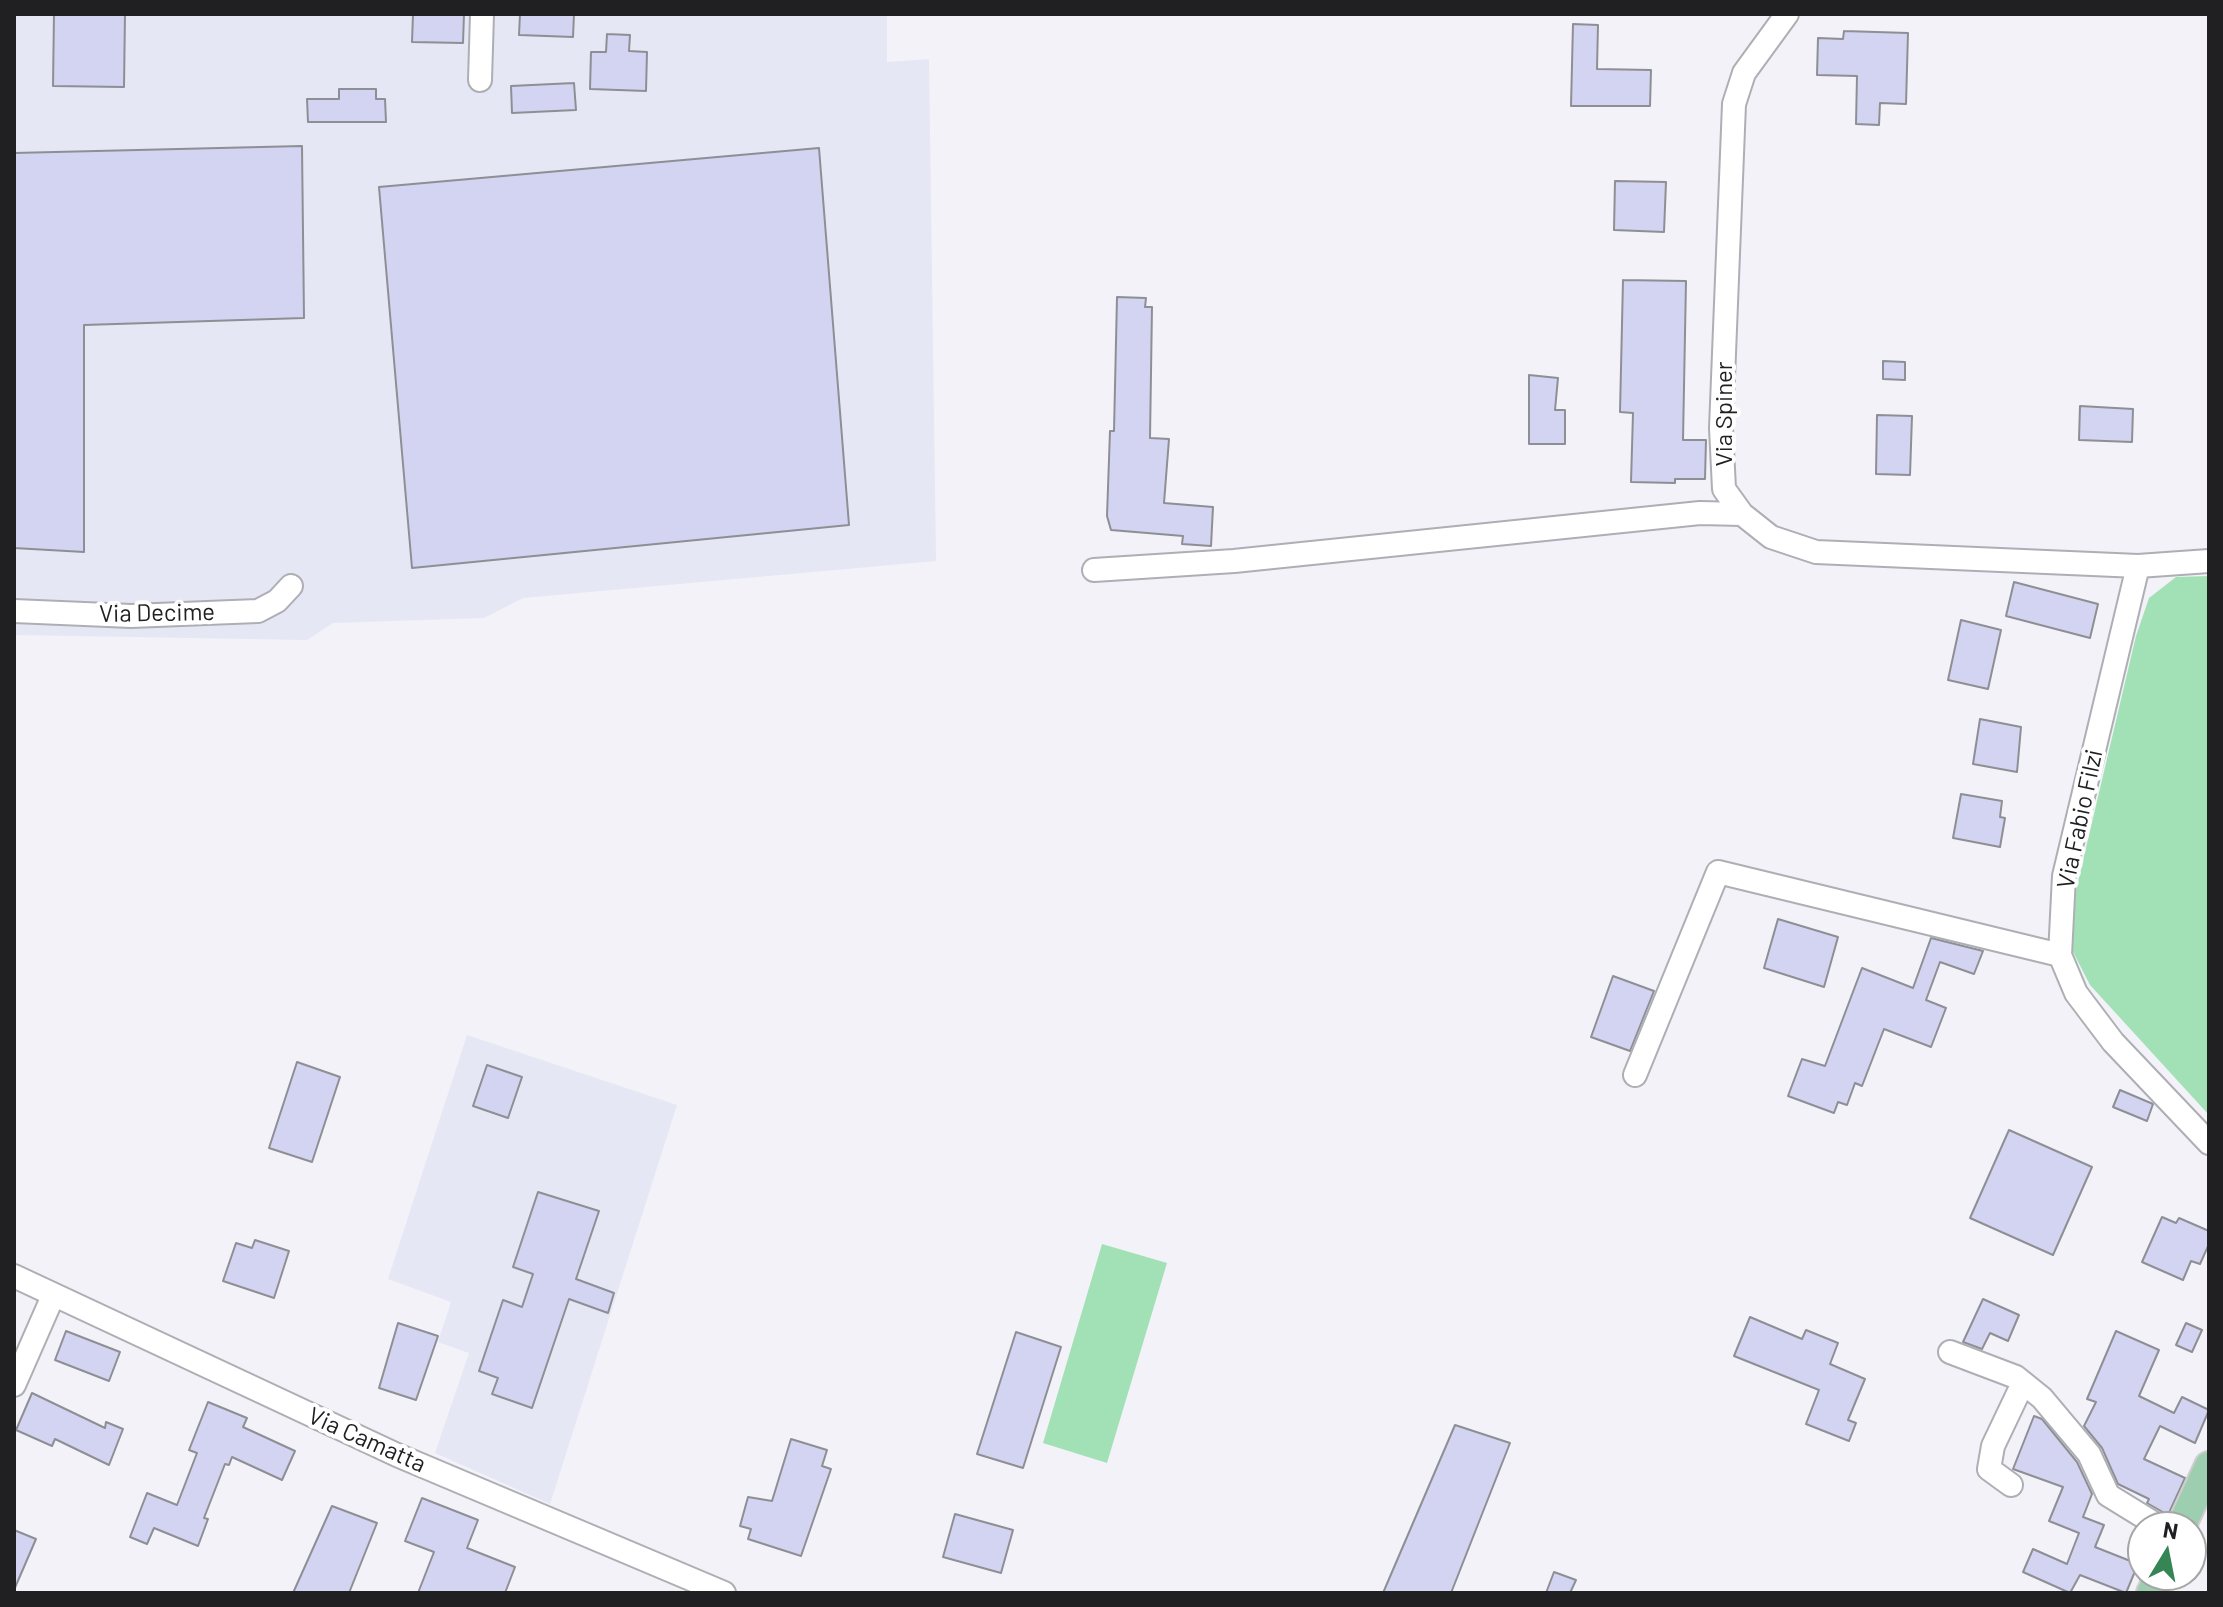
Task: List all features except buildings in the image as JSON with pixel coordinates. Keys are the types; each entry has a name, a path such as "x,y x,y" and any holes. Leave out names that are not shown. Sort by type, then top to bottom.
{"main road":[{"path":"2203,1495 2209,1466"}],"street":[{"path":"480,80 482,14"},
{"name":"Via Spiner","path":"1787,14 1744,73 1734,104 1721,428 1724,489 1742,514 1771,537 1816,552 2138,566"},
{"path":"1094,570 1234,561 1700,513 1742,514"},
{"path":"2138,566 2209,561"},
{"name":"Via Fabio Filzi","path":"2138,566 2064,876 2060,955 2076,993 2113,1042 2209,1143"},
{"name":"Via Decime","path":"14,611 131,616 258,611 277,601 291,586"},
{"path":"1635,1075 1718,872 2060,955"},
{"name":"Via Camatta","path":"14,1276 397,1455 724,1593"},
{"path":"14,1385 53,1296"},
{"path":"1950,1352 2023,1383 2042,1398 2075,1435 2103,1478 2108,1495 2134,1511"},
{"path":"2011,1485 1989,1469 1993,1446 2023,1383"}],"shaded area":[{"path":"14,14 887,14 887,62 929,59 936,561 523,598 484,618 333,623 307,640 14,635"},
{"path":"467,1035 677,1105 550,1504 435,1453 469,1353 438,1342 451,1302 388,1279"}],"green space":[{"path":"2209,576 2209,1115 2090,985 2071,948 2076,890 2136,636 2149,598 2176,577"},
{"path":"1102,1244 1167,1263 1107,1463 1043,1443"}]}
